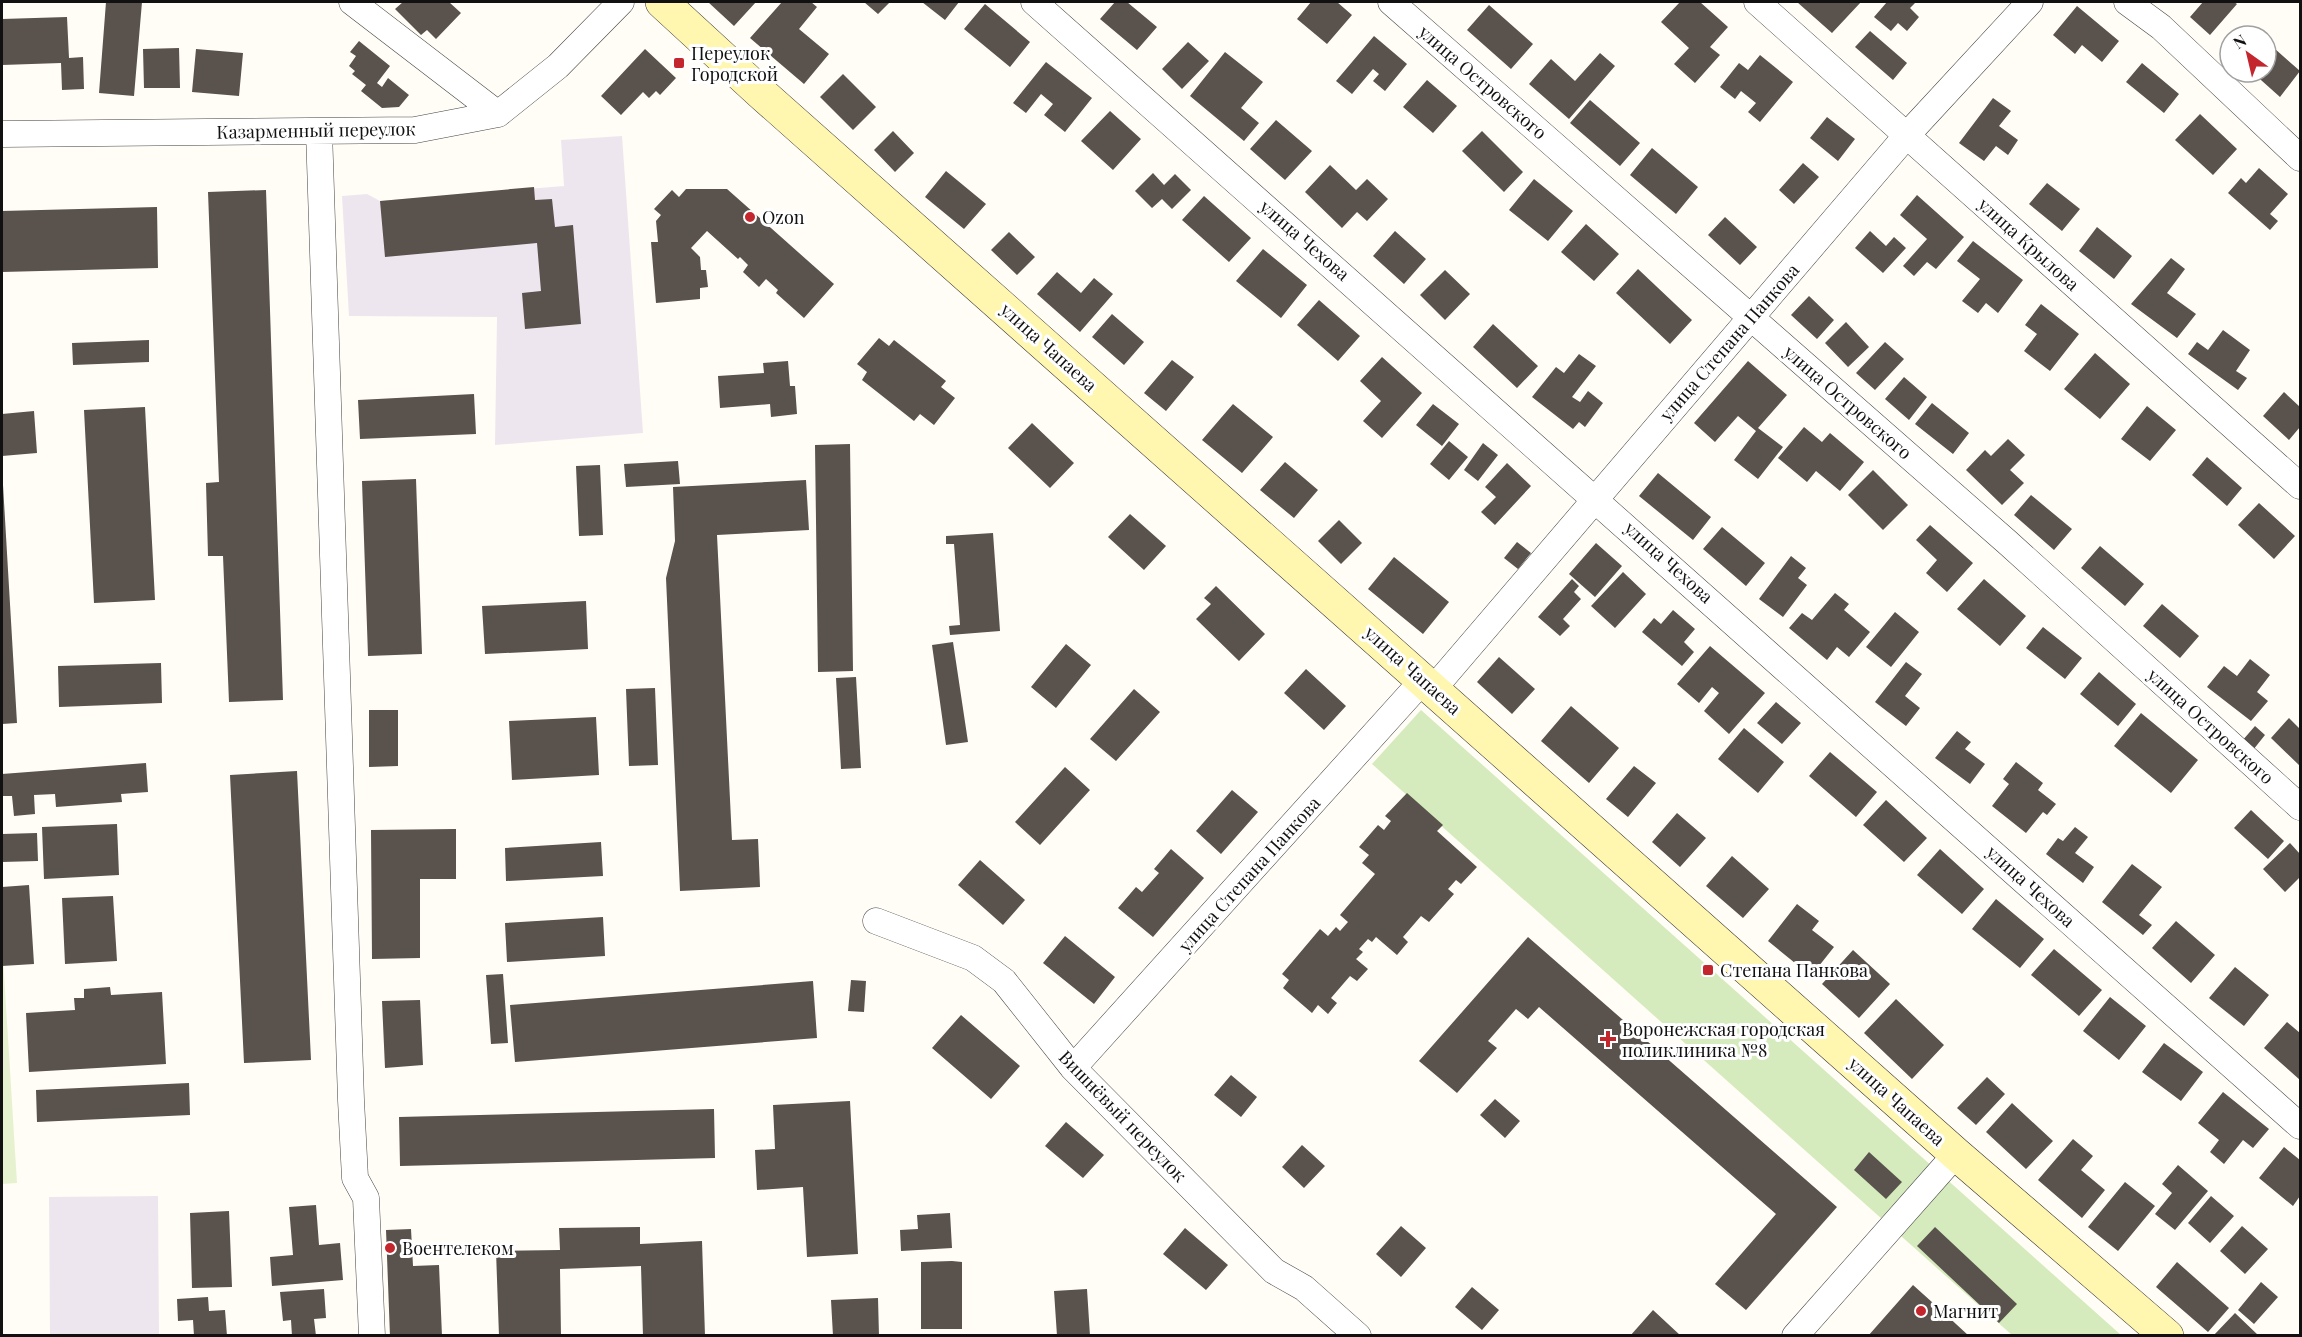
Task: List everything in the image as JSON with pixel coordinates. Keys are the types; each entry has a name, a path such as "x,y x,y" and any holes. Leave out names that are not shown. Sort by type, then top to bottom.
{"street":[{"path":"352,2 498,114"},
{"name":"Казарменный переулок","path":"2,134 415,130 498,114 558,66 621,2"},
{"name":"улица Чапаева","path":"662,2 761,93 1429,683 1956,1154 2166,1335"},
{"name":"улица Чехова","path":"1034,2 1596,498 2301,1126"},
{"name":"улица Островского","path":"1391,2 2007,542 2301,807"},
{"name":"улица Крылова","path":"1757,2 2301,486"},
{"name":"улица Степана Панкова","path":"1073,1068 1429,683 1596,498 1907,135 2030,2"},
{"path":"2127,2 2161,27 2301,158"},
{"path":"319,131 351,1100 355,1178 366,1198 372,1335"},
{"name":"Вишнёвый переулок","path":"876,921 974,958 1004,981 1073,1068 1274,1271 1304,1287 1358,1335"},
{"path":"1795,1335 1956,1154"}],"shaded area":[{"path":"622,136 643,433 495,445 497,317 349,316 342,196 367,194 380,201 564,186 561,140"},
{"path":"158,1196 159,1335 50,1335 49,1197"}],"green space":[{"path":"1421,710 2121,1335 2012,1335 1372,764"},
{"path":"2,941 17,1183 2,1184"}],"building":[{"path":"106,2 142,2 134,96 99,93"},
{"path":"403,2 449,2 461,13 436,39 427,30 421,35 395,9"},
{"path":"708,2 756,2 734,26"},
{"path":"782,2 811,2 817,7 799,29 829,54 804,84 750,38"},
{"path":"864,2 890,2 878,14"},
{"path":"922,2 959,2 945,20"},
{"path":"1115,2 1127,2 1157,27 1137,50 1100,19"},
{"path":"1311,2 1337,2 1352,15 1327,44 1297,19"},
{"path":"1680,2 1700,2 1728,27 1710,47 1720,55 1695,83 1674,64 1689,48 1661,22"},
{"path":"1797,2 1861,2 1832,33"},
{"path":"1887,2 1915,3 1910,8 1919,17 1907,31 1898,23 1891,31 1874,17"},
{"path":"2203,2 2234,2 2237,4 2210,35 2190,17"},
{"path":"985,4 1030,42 1010,67 964,29"},
{"path":"1489,5 1533,44 1511,69 1467,30"},
{"path":"2077,6 2119,41 2102,62 2082,45 2075,54 2053,35"},
{"path":"67,17 69,58 83,57 84,89 62,90 61,63 2,65 2,19"},
{"path":"1870,31 1907,63 1893,80 1855,47"},
{"path":"1374,36 1407,64 1385,91 1373,81 1379,74 1373,69 1352,94 1336,81"},
{"path":"359,41 390,66 377,83 382,87 388,78 409,95 399,107 382,108 361,91 366,85 352,74 355,71 349,66 356,56 350,52"},
{"path":"1188,42 1209,61 1182,89 1162,69"},
{"path":"179,48 180,88 144,88 143,49"},
{"path":"196,49 243,53 239,96 192,92"},
{"path":"645,49 676,78 660,95 656,91 649,98 643,92 621,115 601,96"},
{"path":"1225,52 1263,82 1241,108 1259,123 1244,141 1190,96"},
{"path":"2278,52 2300,71 2280,97 2265,84 2278,84"},
{"path":"1600,53 1615,66 1569,119 1529,84 1551,59 1575,81"},
{"path":"1760,55 1793,82 1760,122 1748,112 1756,103 1741,91 1735,99 1720,87 1739,63 1748,70"},
{"path":"1046,62 1092,98 1065,132 1044,115 1053,104 1041,94 1026,113 1013,103"},
{"path":"2142,63 2179,94 2164,113 2126,82"},
{"path":"843,74 876,107 853,130 820,97"},
{"path":"1427,80 1457,106 1433,133 1403,107"},
{"path":"1993,98 2011,111 1999,126 2018,140 2008,155 1996,146 1984,161 1959,143"},
{"path":"1590,100 1640,143 1620,166 1570,123"},
{"path":"1110,111 1141,139 1113,170 1081,141"},
{"path":"2200,114 2237,149 2213,175 2175,140"},
{"path":"1827,117 1855,139 1838,161 1810,138"},
{"path":"1276,120 1312,151 1285,180 1250,149"},
{"path":"893,131 914,153 895,172 874,150"},
{"path":"1482,131 1523,172 1504,192 1462,151"},
{"path":"1652,148 1698,187 1676,214 1630,175"},
{"path":"1803,163 1819,177 1794,204 1779,190"},
{"path":"1330,165 1356,190 1367,179 1388,199 1367,221 1357,212 1342,228 1305,192"},
{"path":"2259,168 2288,194 2270,214 2278,221 2270,230 2228,193 2241,178 2246,183"},
{"path":"946,171 986,204 964,229 925,197"},
{"path":"1153,173 1164,185 1175,174 1191,190 1172,209 1162,199 1152,208 1135,191"},
{"path":"1534,179 1573,211 1548,241 1509,210"},
{"path":"2047,183 2080,209 2062,231 2029,204"},
{"path":"534,187 535,200 552,199 555,227 573,225 581,324 525,329 522,293 541,291 537,243 385,257 380,201"},
{"path":"686,189 727,189 834,284 804,318 776,293 778,290 766,279 759,287 743,272 748,265 707,231 691,248 700,257 701,270 706,270 708,287 700,288 700,299 656,303 651,242 658,242 656,221 661,215 654,209 672,190 679,197"},
{"path":"266,190 283,700 229,702 223,556 208,556 206,483 219,482 208,192"},
{"path":"1917,195 1964,237 1936,269 1927,262 1914,276 1903,266 1927,239 1900,215"},
{"path":"1204,196 1251,238 1229,262 1182,220"},
{"path":"157,207 158,268 2,272 2,211"},
{"path":"1725,217 1757,247 1740,265 1708,235"},
{"path":"1586,224 1619,254 1594,281 1561,252"},
{"path":"2097,227 2132,256 2114,279 2079,251"},
{"path":"1395,231 1426,259 1404,284 1373,256"},
{"path":"1870,231 1886,246 1894,237 1906,248 1883,273 1855,248"},
{"path":"1009,232 1035,257 1017,275 991,250"},
{"path":"1973,241 2023,280 1998,313 1986,303 1978,313 1962,301 1980,279 1957,261"},
{"path":"1263,249 1307,285 1281,318 1236,281"},
{"path":"2171,258 2185,269 2167,293 2196,314 2177,338 2131,304"},
{"path":"1638,269 1692,320 1670,344 1616,293"},
{"path":"1445,270 1470,294 1445,320 1420,295"},
{"path":"1057,272 1081,293 1094,278 1113,294 1080,332 1037,294"},
{"path":"1809,296 1834,320 1817,339 1791,315"},
{"path":"1319,300 1360,336 1338,361 1297,325"},
{"path":"2041,304 2079,334 2050,371 2024,351 2037,334 2025,325"},
{"path":"1112,314 1144,342 1124,365 1092,337"},
{"path":"1846,322 1869,347 1848,367 1825,343"},
{"path":"1493,324 1538,366 1517,388 1473,347"},
{"path":"2223,330 2250,350 2236,371 2247,378 2238,390 2188,354 2197,342 2208,350"},
{"path":"879,338 889,346 894,340 946,381 941,387 955,398 934,425 920,414 914,421 862,380 867,372 857,364"},
{"path":"149,340 149,362 73,365 72,343"},
{"path":"1885,342 1904,359 1875,390 1856,373"},
{"path":"2095,353 2130,384 2100,419 2064,389"},
{"path":"1579,354 1596,366 1572,397 1580,402 1588,391 1603,403 1585,427 1579,422 1573,429 1532,397 1556,367 1564,373"},
{"path":"1382,357 1422,393 1382,438 1363,421 1381,401 1360,381"},
{"path":"1172,360 1194,377 1166,411 1144,393"},
{"path":"788,361 790,386 795,386 797,414 771,417 770,404 720,408 718,376 764,373 763,363"},
{"path":"1748,361 1787,395 1758,428 1783,447 1758,479 1734,460 1756,431 1738,416 1715,442 1694,423"},
{"path":"1904,377 1927,397 1909,420 1885,399"},
{"path":"2284,392 2300,407 2300,427 2289,440 2263,416"},
{"path":"474,394 476,434 360,439 358,400"},
{"path":"1932,403 1969,433 1953,454 1915,424"},
{"path":"1233,404 1273,437 1242,473 1202,440"},
{"path":"1433,404 1459,424 1442,446 1416,425"},
{"path":"2147,406 2176,430 2150,461 2121,439"},
{"path":"145,407 155,600 94,603 84,410"},
{"path":"34,411 37,453 2,456 2,414"},
{"path":"1032,423 1074,463 1050,488 1008,448"},
{"path":"1804,427 1822,442 1830,433 1864,462 1840,491 1816,471 1807,482 1778,458"},
{"path":"2008,439 2025,455 2010,470 2024,483 2002,505 1966,470 1985,450 1991,456"},
{"path":"1449,441 1468,457 1449,480 1430,464"},
{"path":"1483,443 1498,455 1478,481 1464,470"},
{"path":"850,444 853,671 818,672 815,445"},
{"path":"2207,457 2242,488 2227,506 2192,475"},
{"path":"678,461 680,484 626,487 624,464"},
{"path":"1285,462 1318,490 1294,518 1260,490"},
{"path":"1507,463 1531,486 1495,525 1481,512 1496,497 1485,487"},
{"path":"600,465 603,535 579,536 576,466"},
{"path":"2,468 17,723 2,724"},
{"path":"1873,470 1908,505 1883,530 1848,495"},
{"path":"1658,473 1711,517 1693,540 1639,496"},
{"path":"416,479 422,654 368,656 362,481"},
{"path":"806,480 809,530 717,535 732,840 758,839 760,887 680,891 666,578 675,541 673,487"},
{"path":"2031,495 2072,529 2054,550 2014,515"},
{"path":"2259,503 2295,536 2274,559 2238,525"},
{"path":"1130,514 1166,546 1144,570 1108,537"},
{"path":"1339,520 1362,543 1341,564 1318,541"},
{"path":"1930,525 1973,563 1947,592 1926,573 1937,560 1916,540"},
{"path":"1722,527 1765,563 1746,586 1703,549"},
{"path":"993,533 1000,631 950,635 949,626 960,625 954,544 946,544 946,536"},
{"path":"1517,542 1531,553 1518,569 1504,558"},
{"path":"1596,543 1622,566 1595,597 1569,574"},
{"path":"2100,546 2144,584 2125,606 2081,568"},
{"path":"1791,556 1806,568 1798,578 1807,585 1783,617 1759,599"},
{"path":"1394,557 1449,602 1423,634 1368,589"},
{"path":"1623,572 1646,594 1615,628 1591,606"},
{"path":"1572,579 1579,586 1574,592 1581,599 1563,619 1570,626 1560,636 1538,617"},
{"path":"1984,579 2026,616 2000,646 1957,609"},
{"path":"1216,586 1265,634 1239,661 1196,619 1211,604 1204,598"},
{"path":"1835,593 1849,604 1844,610 1870,632 1849,657 1837,647 1827,660 1789,628 1802,613 1812,620"},
{"path":"586,601 588,649 485,654 482,606"},
{"path":"2162,604 2199,636 2180,658 2143,626"},
{"path":"1673,610 1695,629 1684,642 1694,652 1682,666 1642,632 1654,618 1661,624"},
{"path":"1895,612 1919,632 1891,667 1866,647"},
{"path":"2043,627 2082,658 2065,679 2026,648"},
{"path":"953,642 968,742 946,745 932,645"},
{"path":"1066,644 1091,665 1056,708 1031,687"},
{"path":"1710,646 1765,693 1729,734 1704,711 1719,693 1712,687 1699,703 1677,684"},
{"path":"1499,657 1535,689 1512,714 1477,682"},
{"path":"2250,659 2270,675 2257,692 2268,701 2251,721 2207,687 2224,666 2237,676"},
{"path":"1906,662 1922,674 1905,696 1920,708 1906,726 1875,702"},
{"path":"161,663 162,703 59,707 58,666"},
{"path":"1306,669 1346,706 1324,730 1284,693"},
{"path":"2099,672 2136,704 2118,726 2080,694"},
{"path":"856,677 861,768 841,769 836,678"},
{"path":"655,688 658,765 629,766 626,689"},
{"path":"1134,689 1160,712 1116,761 1090,739"},
{"path":"1776,702 1801,723 1782,744 1757,723"},
{"path":"1571,706 1619,748 1589,783 1541,741"},
{"path":"369,710 398,710 398,766 369,767"},
{"path":"2141,713 2198,760 2171,793 2114,746"},
{"path":"596,717 599,775 512,780 509,721"},
{"path":"2289,718 2300,729 2300,766 2271,738"},
{"path":"2255,726 2265,735 2253,750 2242,741"},
{"path":"1744,728 1784,762 1758,793 1718,759"},
{"path":"1957,731 1971,742 1965,749 1985,764 1970,784 1935,758"},
{"path":"1830,752 1877,792 1856,817 1809,776"},
{"path":"2016,762 2043,783 2038,790 2056,804 2047,815 2043,812 2026,833 1992,806 2009,784 2003,779"},
{"path":"146,763 148,792 121,794 122,802 56,807 55,794 34,795 35,814 14,816 12,796 2,796 2,774"},
{"path":"1634,766 1656,783 1628,817 1606,799"},
{"path":"1065,767 1090,790 1040,845 1015,822"},
{"path":"297,771 311,1060 244,1063 230,775"},
{"path":"1232,790 1258,812 1221,854 1196,831"},
{"path":"1407,793 1443,825 1437,831 1477,867 1461,884 1456,880 1448,889 1454,894 1429,922 1421,916 1403,937 1408,942 1397,955 1376,937 1372,942 1368,939 1359,949 1363,952 1356,959 1368,969 1357,981 1350,976 1331,998 1337,1003 1328,1014 1318,1005 1312,1013 1283,988 1289,980 1282,974 1320,929 1328,936 1336,927 1340,931 1348,922 1340,915 1375,874 1362,863 1369,855 1359,847 1378,825 1384,830 1391,821 1385,816"},
{"path":"1886,800 1927,838 1904,862 1863,825"},
{"path":"2251,810 2284,841 2268,859 2234,828"},
{"path":"1677,813 1706,838 1680,867 1652,842"},
{"path":"117,824 119,875 44,879 42,827"},
{"path":"2075,827 2088,837 2075,853 2094,867 2083,883 2046,854 2058,838 2063,841"},
{"path":"456,829 456,879 420,879 420,958 372,959 371,830"},
{"path":"37,833 38,861 2,862 2,834"},
{"path":"601,842 603,876 506,881 505,848"},
{"path":"2290,843 2300,854 2300,877 2285,892 2263,869"},
{"path":"1171,849 1204,878 1153,937 1118,908 1136,887 1142,892 1159,873 1154,869"},
{"path":"1940,849 1984,889 1962,914 1917,875"},
{"path":"1732,856 1769,889 1743,918 1706,886"},
{"path":"980,860 1025,900 1003,925 958,885"},
{"path":"2132,864 2162,887 2139,915 2152,925 2143,935 2102,902"},
{"path":"29,885 34,964 2,966 2,887"},
{"path":"113,896 117,961 65,964 62,898"},
{"path":"1996,899 2044,939 2020,968 1972,929"},
{"path":"1797,904 1819,921 1812,930 1834,947 1811,976 1768,941"},
{"path":"603,917 605,956 507,962 505,923"},
{"path":"2176,921 2215,955 2191,983 2152,948"},
{"path":"1065,936 1115,977 1094,1004 1043,963"},
{"path":"1528,937 1837,1207 1746,1310 1715,1284 1776,1214 1539,1007 1528,1019 1516,1009 1488,1041 1497,1048 1457,1093 1419,1061"},
{"path":"2054,949 2102,990 2079,1016 2031,975"},
{"path":"1853,950 1890,984 1859,1018 1822,984"},
{"path":"2235,967 2269,995 2244,1026 2209,998"},
{"path":"503,974 508,1043 491,1044 486,975"},
{"path":"851,980 866,981 864,1012 848,1011"},
{"path":"813,981 817,1038 515,1062 510,1005"},
{"path":"110,987 111,995 162,992 166,1064 29,1072 26,1013 75,1010 74,998 84,998 84,989"},
{"path":"2110,997 2146,1026 2119,1060 2083,1031"},
{"path":"1896,999 1944,1045 1912,1079 1864,1033"},
{"path":"420,1000 423,1065 385,1068 382,1001"},
{"path":"961,1015 1020,1066 991,1099 932,1048"},
{"path":"2287,1022 2300,1033 2300,1080 2264,1048"},
{"path":"2164,1043 2203,1072 2181,1101 2142,1072"},
{"path":"1231,1075 1257,1097 1241,1117 1214,1095"},
{"path":"1987,1077 2005,1094 1976,1125 1957,1108"},
{"path":"189,1083 190,1115 37,1122 36,1090"},
{"path":"2223,1092 2269,1129 2253,1148 2243,1140 2224,1164 2210,1152 2219,1140 2198,1123"},
{"path":"1495,1099 1520,1121 1505,1138 1480,1115"},
{"path":"850,1101 858,1254 807,1257 803,1187 757,1190 755,1150 775,1149 773,1105"},
{"path":"2012,1103 2053,1141 2026,1169 1986,1132"},
{"path":"714,1109 715,1158 400,1166 399,1117"},
{"path":"1066,1122 1104,1155 1083,1178 1045,1146"},
{"path":"2073,1139 2093,1156 2081,1170 2105,1190 2082,1218 2038,1180"},
{"path":"1302,1145 1325,1166 1304,1188 1282,1167"},
{"path":"2284,1147 2300,1160 2300,1196 2293,1206 2259,1178"},
{"path":"1869,1152 1902,1182 1886,1199 1854,1170"},
{"path":"2178,1165 2208,1191 2175,1230 2155,1214 2172,1193 2162,1184"},
{"path":"2125,1182 2155,1206 2118,1251 2088,1227"},
{"path":"2211,1196 2234,1216 2210,1243 2188,1223"},
{"path":"316,1205 319,1245 340,1243 343,1280 272,1286 270,1257 293,1255 289,1207"},
{"path":"229,1211 232,1287 192,1288 190,1213"},
{"path":"950,1213 952,1248 901,1251 900,1230 918,1229 917,1215"},
{"path":"1401,1226 1426,1248 1401,1277 1376,1254"},
{"path":"2242,1226 2268,1249 2245,1274 2220,1251"},
{"path":"640,1227 640,1244 702,1241 705,1336 643,1336 641,1266 560,1269 561,1336 499,1336 496,1251 560,1250 559,1228"},
{"path":"1935,1227 2017,1304 1999,1323 1917,1246"},
{"path":"1185,1228 1228,1265 1206,1290 1163,1254"},
{"path":"411,1229 413,1266 439,1265 442,1336 390,1336 386,1230"},
{"path":"921,1262 962,1262 962,1329 921,1329"},
{"path":"2177,1262 2229,1308 2208,1332 2156,1287"},
{"path":"2261,1282 2278,1297 2254,1324 2238,1310"},
{"path":"1913,1285 1943,1312 1969,1336 1868,1336"},
{"path":"1472,1287 1499,1310 1482,1330 1455,1307"},
{"path":"324,1289 326,1318 314,1319 316,1336 292,1336 291,1320 283,1321 280,1292"},
{"path":"1087,1289 1090,1336 1057,1336 1054,1291"},
{"path":"208,1297 209,1311 225,1310 227,1336 194,1336 193,1320 178,1321 177,1299"},
{"path":"878,1298 879,1336 833,1336 831,1300"},
{"path":"1653,1310 1681,1336 1630,1336"},
{"path":"2235,1313 2259,1336 2213,1336"}],"place":[{"name":"Переулок Городской","path":"679,63"},
{"name":"Ozon","path":"750,217"},
{"name":"Степана Панкова","path":"1708,970"},
{"name":"Воронежская городская поликлиника №8","path":"1608,1039"},
{"name":"Воентелеком","path":"390,1248"},
{"name":"Магнит","path":"1921,1311"}]}
